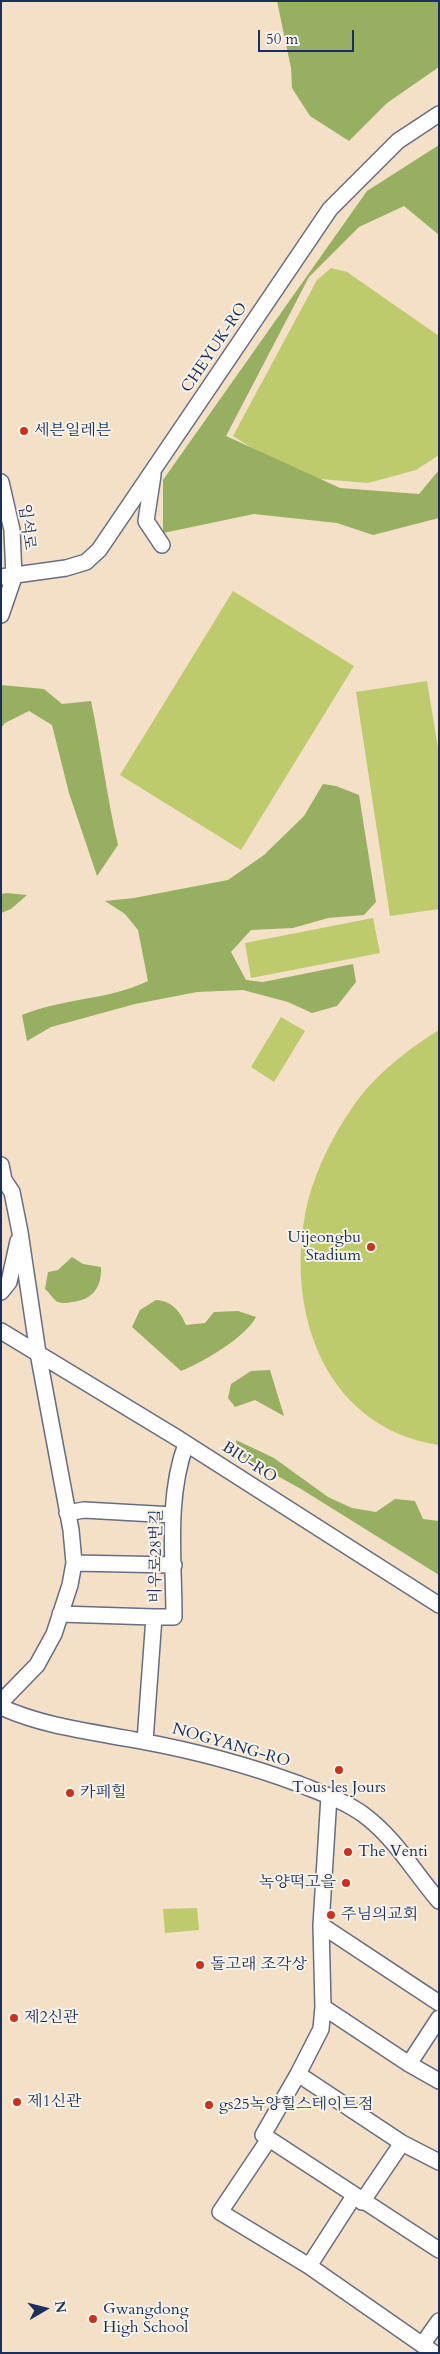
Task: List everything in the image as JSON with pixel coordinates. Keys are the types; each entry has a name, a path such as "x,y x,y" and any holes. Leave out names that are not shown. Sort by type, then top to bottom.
{"street":[{"name":"CHEYUK-RO","path":"7,577 66,568 86,562 100,550 330,209 398,141 439,114"},
{"path":"154,470 146,521 162,546"},
{"name":"입석로","path":"1,482 12,530 7,577"},
{"path":"1,615 7,577"},
{"path":"1,1165 4,1180 12,1192 20,1232 38,1353 71,1530 74,1564 70,1585 54,1634 37,1664 1,1702"},
{"path":"1,1292 9,1282 20,1232"},
{"path":"1,1331 38,1353"},
{"name":"BIU-RO","path":"38,1353 186,1444 439,1605"},
{"name":"비우로28번길","path":"144,1741 154,1617 174,1617 174,1515 177,1468 186,1444"},
{"path":"67,1513 84,1510 174,1515"},
{"path":"74,1564 174,1565"},
{"path":"60,1614 154,1617"},
{"name":"NOGYANG-RO","path":"1,1707 25,1718 144,1741 264,1771 329,1796 362,1814 379,1827 399,1847 439,1901"},
{"path":"329,1796 320,1925 323,2007 321,2029 298,2074 262,2135 439,2250"},
{"path":"320,1925 439,2003"},
{"path":"323,2007 409,2064 439,2081"},
{"path":"409,2064 439,2018"},
{"path":"298,2074 402,2143 439,2162"},
{"path":"269,2139 220,2212 310,2266 428,2349 439,2321"},
{"path":"310,2266 358,2199 402,2143"}],"green space":[{"path":"277,1 439,1 439,67 387,103 349,141 310,116 292,88 291,68"},
{"path":"439,145 439,235 404,206 359,227 309,277 226,436 340,488 419,494 439,470 439,518 373,535 337,523 254,514 163,533 163,480 367,191"},
{"path":"331,268 347,272 439,336 439,455 416,470 368,483 320,479 278,464 233,436 317,280"},
{"path":"233,591 354,666 241,850 120,775"},
{"path":"427,681 439,754 439,909 390,916 356,692"},
{"path":"1,685 44,689 62,704 91,701 118,845 97,876 69,793 52,725 29,711 5,723 1,728"},
{"path":"323,784 336,786 359,795 376,902 364,915 328,918 293,928 251,930 231,952 246,980 263,982 353,964 356,982 337,1006 312,1013 288,1002 243,990 197,992 135,1004 51,1027 27,1041 22,1015 54,1005 118,992 148,981 138,930 125,914 105,901 134,898 228,880 264,855 304,816"},
{"path":"1,894 27,895 11,909 1,913"},
{"path":"373,918 380,953 251,978 245,943"},
{"path":"281,1017 305,1031 274,1082 251,1067"},
{"name":"Uijeongbu Stadium","path":"439,1030 439,1445 398,1433 364,1413 338,1386 319,1353 307,1316 301,1277 302,1237 309,1197 322,1161 340,1126 362,1094 382,1073 404,1054"},
{"path":"72,1257 83,1264 101,1267 100,1281 94,1292 85,1299 60,1303 45,1289 48,1272 58,1270"},
{"path":"156,1300 167,1302 175,1308 186,1325 205,1323 214,1312 238,1311 256,1317 251,1325 233,1341 200,1362 181,1371 132,1327 140,1310"},
{"path":"270,1370 284,1416 255,1400 235,1407 228,1398 231,1384 251,1371"},
{"path":"236,1440 274,1458 328,1497 352,1508 376,1512 395,1499 415,1501 423,1519 439,1521 439,1575 301,1489 238,1454"},
{"path":"197,1908 199,1930 165,1933 163,1909"}],"place":[{"name":"세븐일레븐","path":"24,431"},
{"name":"Uijeongbu Stadium","path":"371,1247"},
{"name":"Tous les Jours","path":"339,1770"},
{"name":"카페힐","path":"70,1793"},
{"name":"The Venti","path":"348,1852"},
{"name":"녹양떡고을","path":"346,1883"},
{"name":"주님의교회","path":"331,1915"},
{"name":"돌고래 조각상","path":"200,1965"},
{"name":"제2신관","path":"14,2018"},
{"name":"제1신관","path":"17,2102"},
{"name":"gs25녹양힐스테이트점","path":"209,2105"},
{"name":"Gwangdong High School","path":"93,2319"}]}
